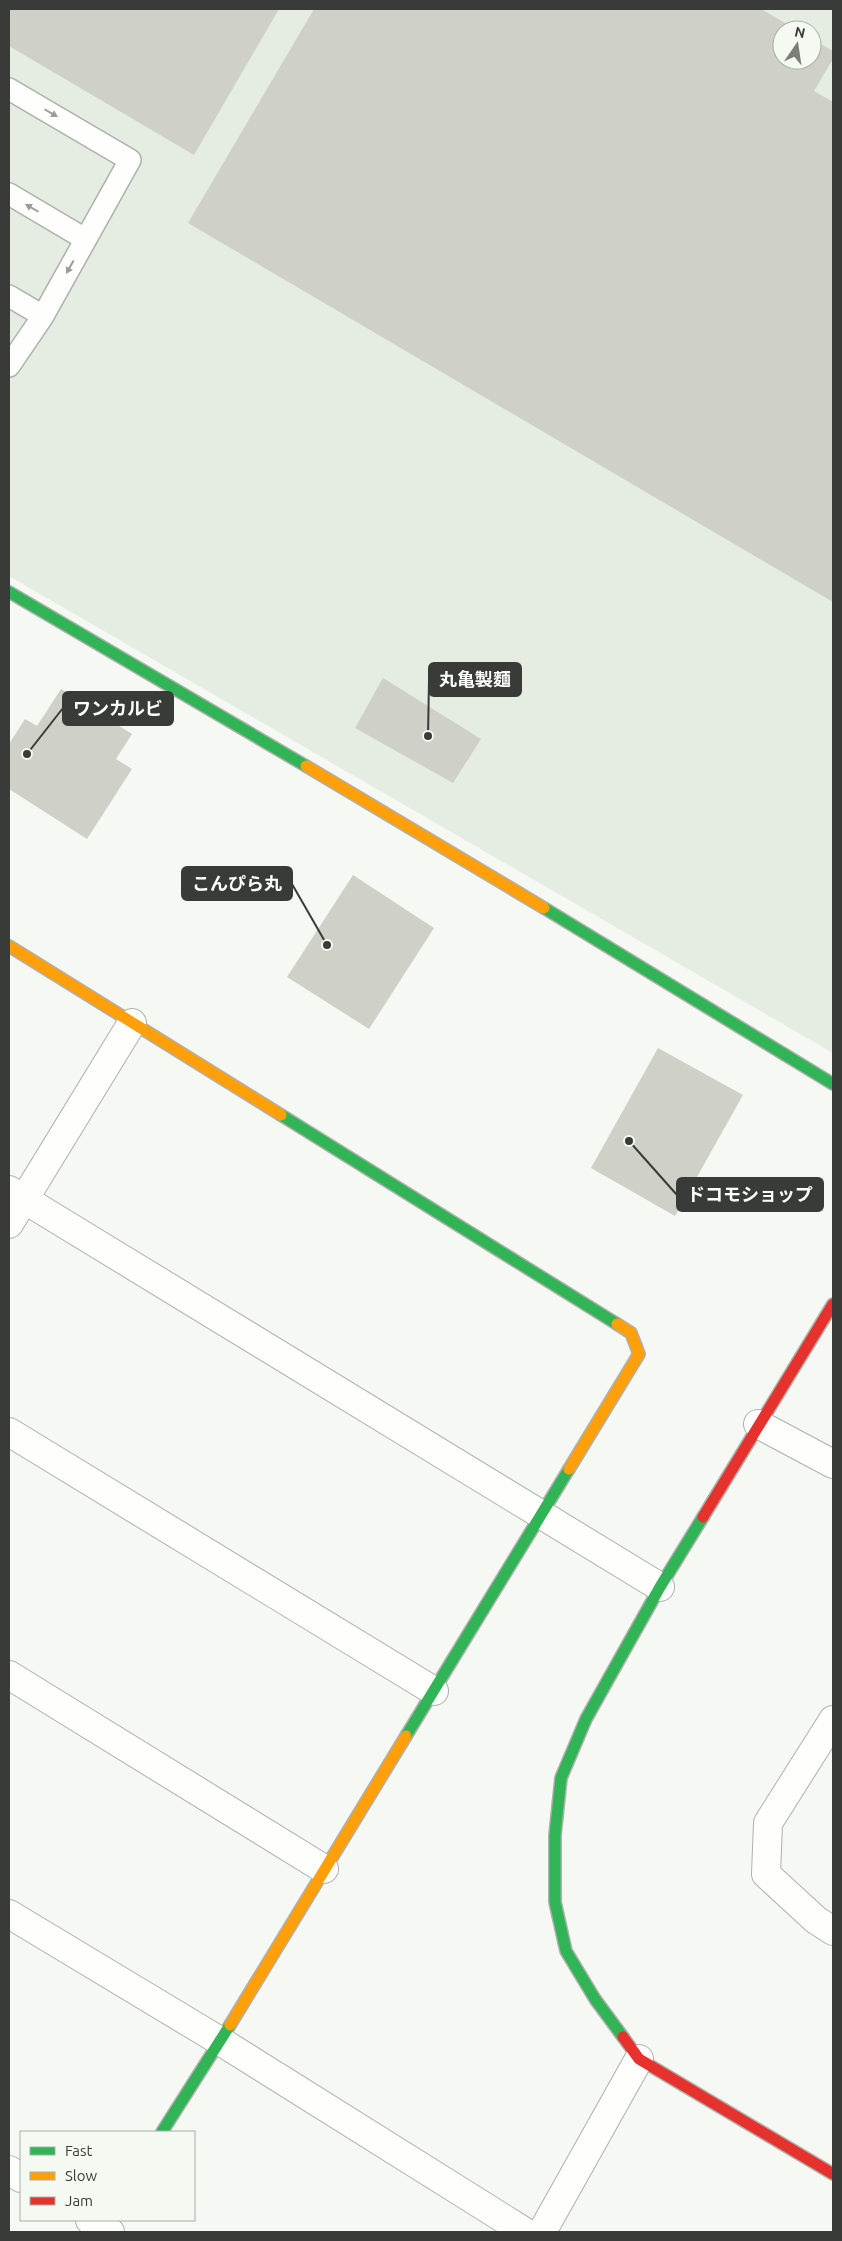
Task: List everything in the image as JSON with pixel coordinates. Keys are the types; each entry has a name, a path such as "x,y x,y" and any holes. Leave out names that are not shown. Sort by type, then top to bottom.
{"street":[{"path":"9,592 417,831 833,1084"},
{"path":"9,946 631,1333 639,1354 220,2041 163,2131"},
{"path":"9,1224 16,1195 132,1023"},
{"path":"16,1195 660,1587"},
{"path":"833,1304 660,1587 586,1718 561,1778 555,1835 555,1902 566,1950 595,1999 639,2059 833,2174"},
{"path":"758,1424 833,1464"},
{"path":"9,1432 434,1691"},
{"path":"9,1675 324,1869"},
{"path":"833,1720 768,1823 766,1874 816,1920 833,1931"},
{"path":"9,1914 220,2041 525,2232"},
{"path":"542,2232 639,2059"},
{"path":"9,2170 20,2177"}],"lane":[{"path":"9,89 130,160 43,316 9,366"},
{"path":"9,194 85,239"},
{"path":"9,296 43,316"}],"shaded area":[{"path":"9,9 833,9 833,1053 9,576"}],"building":[{"path":"9,9 279,9 194,155 9,46"},
{"path":"314,9 761,9 780,20 772,20 772,70 822,70 822,45 833,51 833,59 814,91 833,102 833,602 188,223"},
{"path":"383,678 481,739 453,783 355,728"},
{"path":"61,689 132,734 116,759 132,769 87,839 9,789 9,744 25,719 37,726"},
{"path":"353,875 434,928 369,1029 287,977"},
{"path":"658,1048 743,1095 675,1216 591,1168"}],"traffic: fast":[{"path":"9,592 306,766"},
{"path":"544,908 833,1084"},
{"path":"281,1115 617,1324"},
{"path":"406,1736 569,1469"},
{"path":"623,2037 595,1999 566,1951 555,1902 555,1835 561,1778 586,1719 660,1587 703,1517"},
{"path":"163,2131 230,2025"}],"traffic: slow":[{"path":"306,766 544,908"},
{"path":"9,946 281,1115"},
{"path":"569,1469 639,1354 631,1333 617,1324"},
{"path":"230,2025 406,1736"}],"traffic: jam":[{"path":"703,1517 833,1304"},
{"path":"623,2037 639,2059 833,2174"}],"place":[{"name":"丸亀製麵","path":"428,736"},
{"name":"ワンカルビ","path":"27,754"},
{"name":"こんぴら丸","path":"327,945"},
{"name":"ドコモショップ","path":"629,1141"}]}
